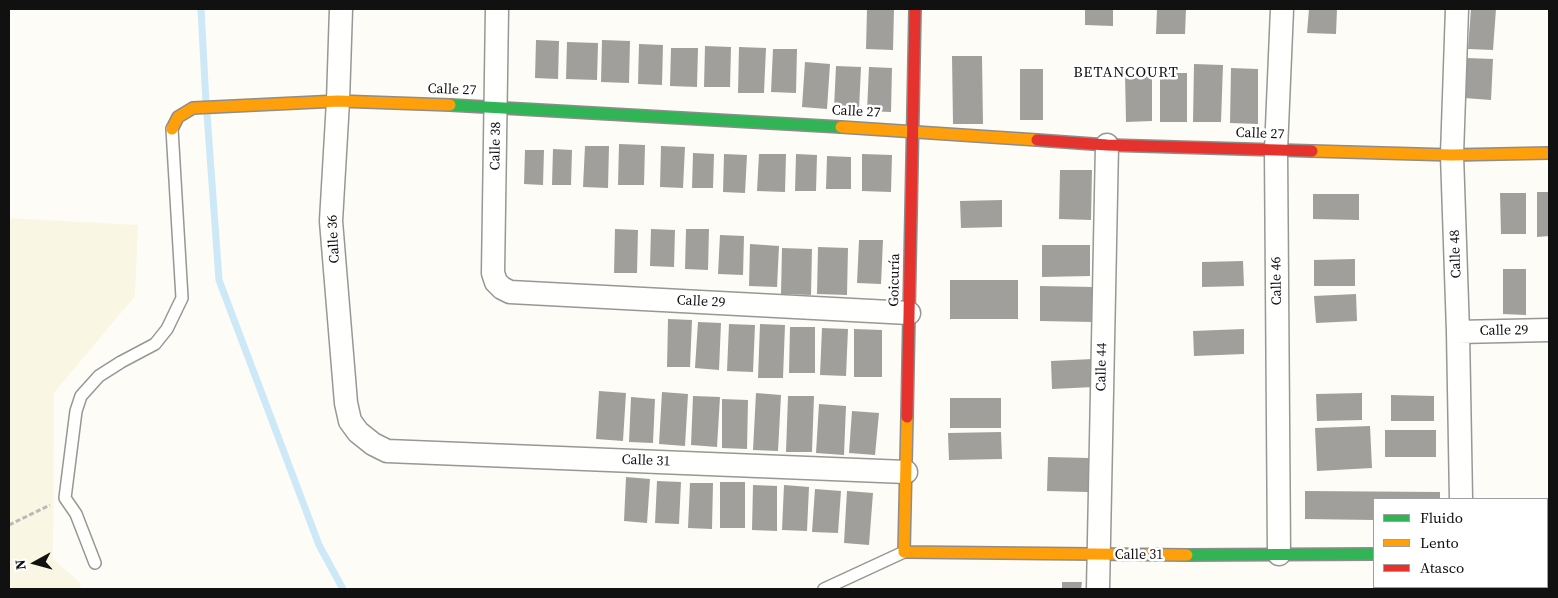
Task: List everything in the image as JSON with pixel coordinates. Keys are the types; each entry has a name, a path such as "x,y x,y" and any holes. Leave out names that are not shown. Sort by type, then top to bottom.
{"street":[{"name":"Calle 36","path":"341,9 331,221 346,403 350,421 358,432 373,444 387,451"},
{"name":"Calle 38","path":"496,282 493,273 497,9"},
{"name":"Goicuría","path":"904,552 915,9"},
{"name":"Calle 46","path":"1279,554 1276,150 1282,9"},
{"name":"Calle 48","path":"1457,9 1452,155 1461,498"},
{"name":"Calle 27","path":"172,129 178,117 193,108 338,101 496,107 913,130 1107,145 1452,155 1549,153"},
{"name":"Calle 44","path":"1098,589 1107,145"},
{"name":"Calle 29","path":"496,282 510,292 909,313"},
{"name":"Calle 29","path":"1458,332 1549,330"},
{"name":"Calle 31","path":"387,451 906,472"},
{"name":"Calle 31","path":"904,552 1099,555 1373,554"}],"lane":[{"path":"95,563 76,514 64,498 76,411 81,396 99,376 155,344 167,329 182,298 172,129"},
{"path":"824,589 904,552"}],"path":[{"path":"9,525 64,498"}],"shaded area":[{"path":"9,218 138,225 135,296 54,393 53,559 81,583 80,589 9,589"}],"building":[{"path":"867,9 894,9 893,50 866,49"},
{"path":"1085,9 1113,9 1113,26 1085,25"},
{"path":"1157,9 1186,9 1185,34 1156,34"},
{"path":"1309,9 1337,9 1336,34 1307,33"},
{"path":"1471,9 1496,9 1493,50 1468,49"},
{"path":"536,40 559,41 558,79 535,78"},
{"path":"602,40 630,41 629,83 601,82"},
{"path":"567,42 598,43 597,80 566,79"},
{"path":"639,44 663,45 662,85 638,84"},
{"path":"705,46 731,47 730,87 704,87"},
{"path":"739,47 766,48 764,93 738,93"},
{"path":"671,48 698,48 697,87 670,86"},
{"path":"773,49 797,49 796,93 771,92"},
{"path":"952,56 982,56 983,124 953,124"},
{"path":"1466,58 1493,59 1491,100 1464,98"},
{"path":"805,62 830,64 827,109 802,107"},
{"path":"1194,64 1223,65 1221,122 1193,122"},
{"path":"836,66 861,67 859,110 834,108"},
{"path":"869,67 892,68 891,112 867,111"},
{"path":"1231,68 1258,69 1258,124 1230,123"},
{"path":"1020,69 1043,69 1043,120 1020,120"},
{"path":"1160,73 1187,73 1187,122 1160,122"},
{"path":"1125,74 1152,74 1152,121 1126,122"},
{"path":"619,144 645,145 644,185 618,185"},
{"path":"585,146 609,146 608,188 583,187"},
{"path":"661,146 685,147 683,188 660,187"},
{"path":"553,149 572,150 571,185 552,185"},
{"path":"525,150 544,150 543,185 524,184"},
{"path":"693,153 714,154 713,188 692,188"},
{"path":"724,154 747,155 745,193 723,192"},
{"path":"759,154 786,154 785,192 757,191"},
{"path":"796,154 817,155 816,191 795,191"},
{"path":"862,154 892,155 891,192 862,191"},
{"path":"827,156 851,157 851,189 826,189"},
{"path":"1060,170 1092,170 1091,220 1059,219"},
{"path":"1537,192 1549,192 1549,236 1537,237"},
{"path":"1500,193 1526,193 1526,234 1501,234"},
{"path":"1313,194 1359,194 1359,220 1313,219"},
{"path":"1002,200 1002,227 961,228 960,201"},
{"path":"615,229 638,230 637,273 614,273"},
{"path":"651,229 675,230 674,267 650,266"},
{"path":"686,229 709,229 708,270 685,269"},
{"path":"720,235 744,236 743,275 718,274"},
{"path":"859,240 883,240 881,284 857,283"},
{"path":"750,244 779,246 777,287 749,286"},
{"path":"1042,245 1090,245 1090,276 1042,277"},
{"path":"818,247 848,248 847,295 817,294"},
{"path":"782,248 812,249 811,295 781,294"},
{"path":"1355,259 1355,286 1314,286 1314,260"},
{"path":"1243,261 1244,286 1202,287 1202,262"},
{"path":"1503,269 1526,269 1526,315 1503,314"},
{"path":"950,280 1018,280 1018,319 950,319"},
{"path":"1040,286 1094,287 1093,322 1040,321"},
{"path":"1356,294 1357,321 1316,323 1314,296"},
{"path":"668,319 692,320 690,367 667,367"},
{"path":"698,322 721,323 719,370 695,368"},
{"path":"729,324 755,325 753,372 727,371"},
{"path":"760,324 785,325 783,378 758,378"},
{"path":"790,327 815,327 815,373 789,373"},
{"path":"822,328 848,329 846,376 820,375"},
{"path":"854,329 882,330 882,377 854,377"},
{"path":"1244,329 1244,354 1194,356 1193,331"},
{"path":"1093,359 1094,387 1052,389 1051,361"},
{"path":"599,391 626,393 623,441 596,439"},
{"path":"662,392 688,394 685,446 659,444"},
{"path":"756,393 781,395 778,451 753,450"},
{"path":"1362,393 1362,420 1317,421 1316,394"},
{"path":"1391,395 1434,396 1434,421 1391,421"},
{"path":"693,396 720,397 717,447 691,445"},
{"path":"788,396 814,396 812,452 786,452"},
{"path":"631,397 655,399 653,443 629,442"},
{"path":"950,398 1001,398 1001,428 950,428"},
{"path":"722,399 748,400 747,449 722,448"},
{"path":"819,404 846,406 844,455 816,453"},
{"path":"852,411 879,413 875,455 849,453"},
{"path":"1370,426 1372,468 1317,471 1315,428"},
{"path":"1385,430 1436,430 1436,457 1385,457"},
{"path":"1001,432 1002,459 949,460 948,433"},
{"path":"1048,457 1089,458 1088,492 1047,491"},
{"path":"626,477 650,479 647,523 624,521"},
{"path":"657,481 681,482 679,524 655,523"},
{"path":"720,482 745,482 745,528 720,528"},
{"path":"690,483 713,483 712,529 688,528"},
{"path":"753,485 777,486 777,531 752,530"},
{"path":"784,485 809,487 807,531 782,530"},
{"path":"815,489 841,491 838,533 812,532"},
{"path":"847,491 873,493 869,545 844,543"},
{"path":"1305,491 1440,492 1440,498 1373,498 1373,520 1305,519"},
{"path":"1062,582 1082,582 1081,589 1062,589"},
{"path":"1426,588 1444,588 1444,589"}],"waterway":[{"path":"201,9 206,103"},
{"path":"207,114 219,280 319,545 343,589"}],"traffic: fast":[{"path":"450,105 841,127"},
{"path":"1187,555 1373,554"}],"traffic: slow":[{"path":"172,129 178,117 193,108 338,101 450,105"},
{"path":"841,127 1037,140"},
{"path":"1312,151 1452,155 1549,153"},
{"path":"907,417 904,552 1187,555"}],"traffic: jam":[{"path":"907,417 915,9"},
{"path":"1037,140 1107,145 1312,151"}],"district":[{"name":"BETANCOURT","path":"1126,73"}]}
